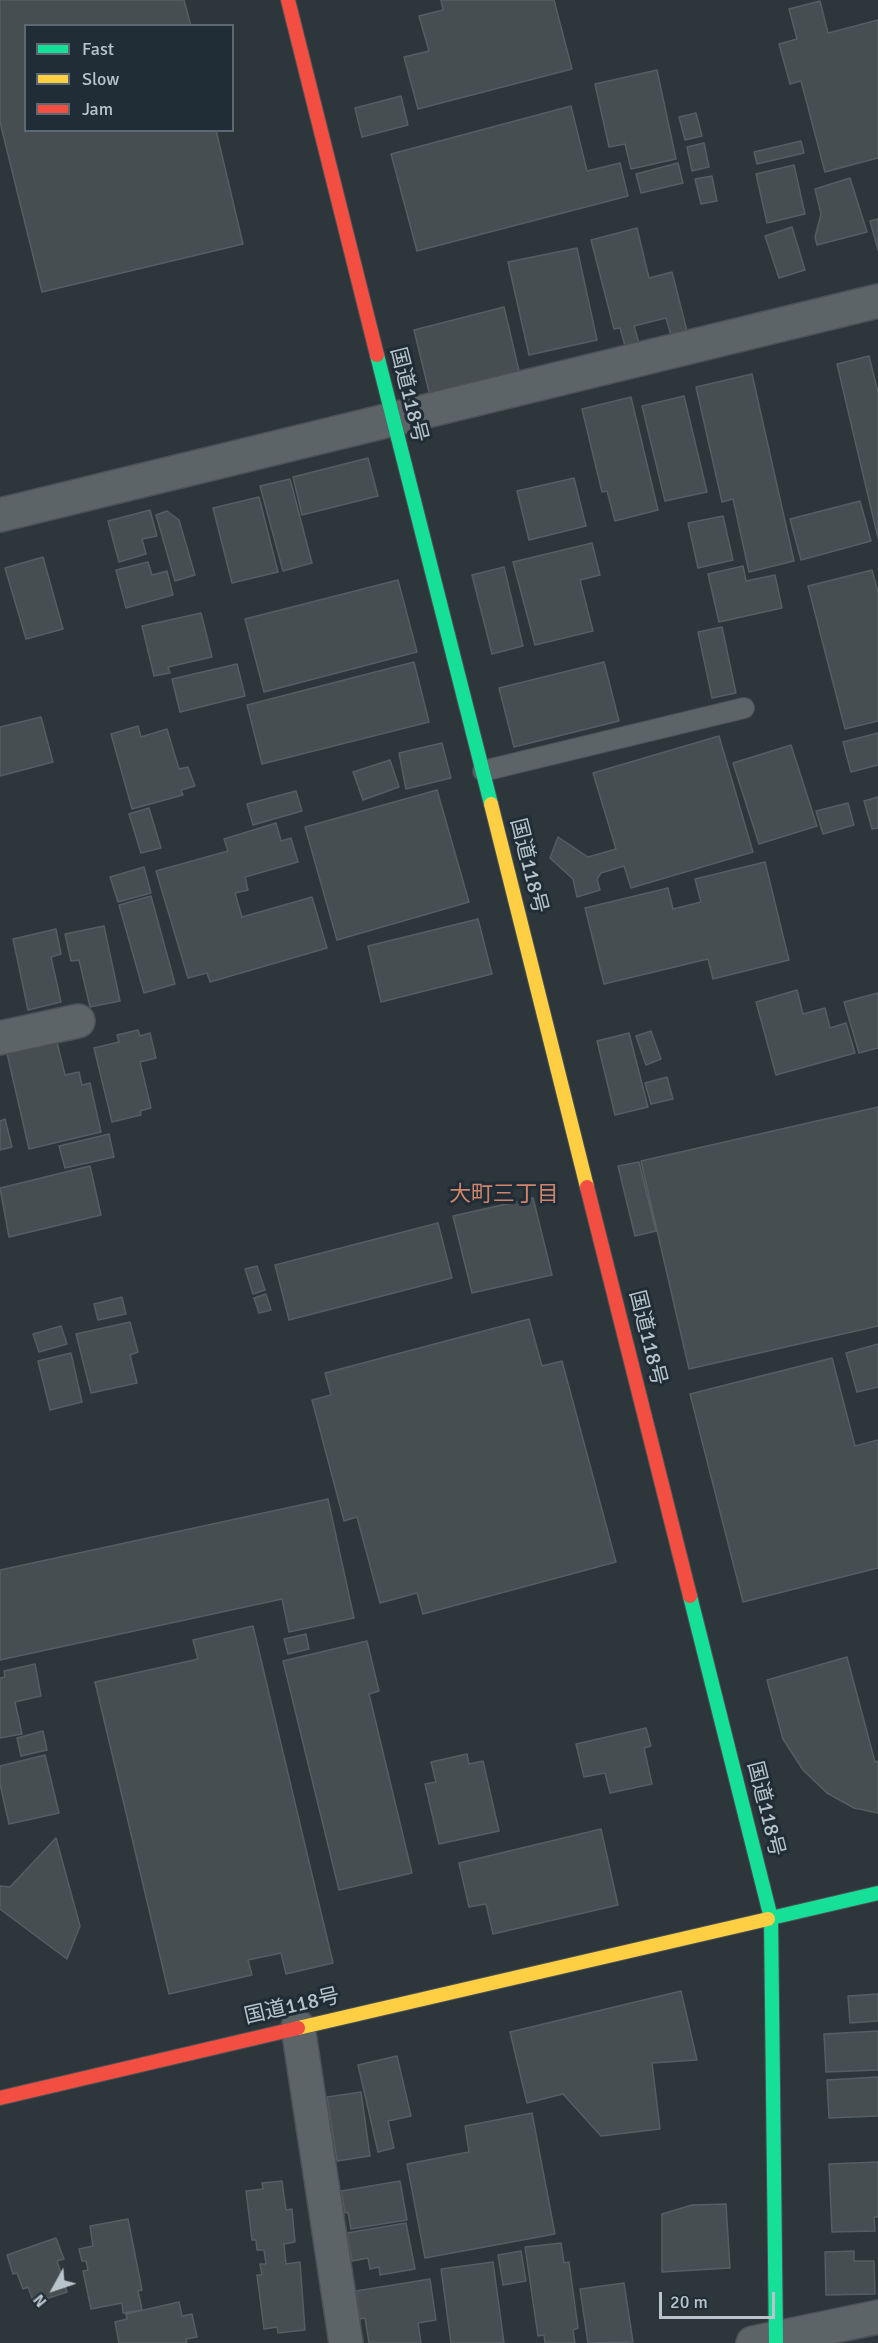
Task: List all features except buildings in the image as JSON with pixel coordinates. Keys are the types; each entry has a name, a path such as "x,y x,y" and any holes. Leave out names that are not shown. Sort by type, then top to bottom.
{"main road":[{"name":"国道118号","path":"0,2098 771,1918 288,0"},
{"path":"768,2342 771,1918 878,1893"}],"street":[{"path":"0,515 392,418 878,302"},
{"path":"0,1038 78,1022"},
{"path":"298,2027 346,2343"},
{"path":"768,2342 878,2317"}],"lane":[{"path":"483,771 744,708"}],"traffic: fast":[{"path":"377,355 491,804"},
{"path":"690,1596 771,1918 768,1919"},
{"path":"776,2343 771,1918 878,1893"}],"traffic: slow":[{"path":"491,804 587,1187"},
{"path":"298,2028 768,1919"}],"traffic: jam":[{"path":"288,0 377,355"},
{"path":"587,1187 690,1596"},
{"path":"0,2098 298,2028"}],"district":[{"name":"大町三丁目","path":"504,1195"}]}
